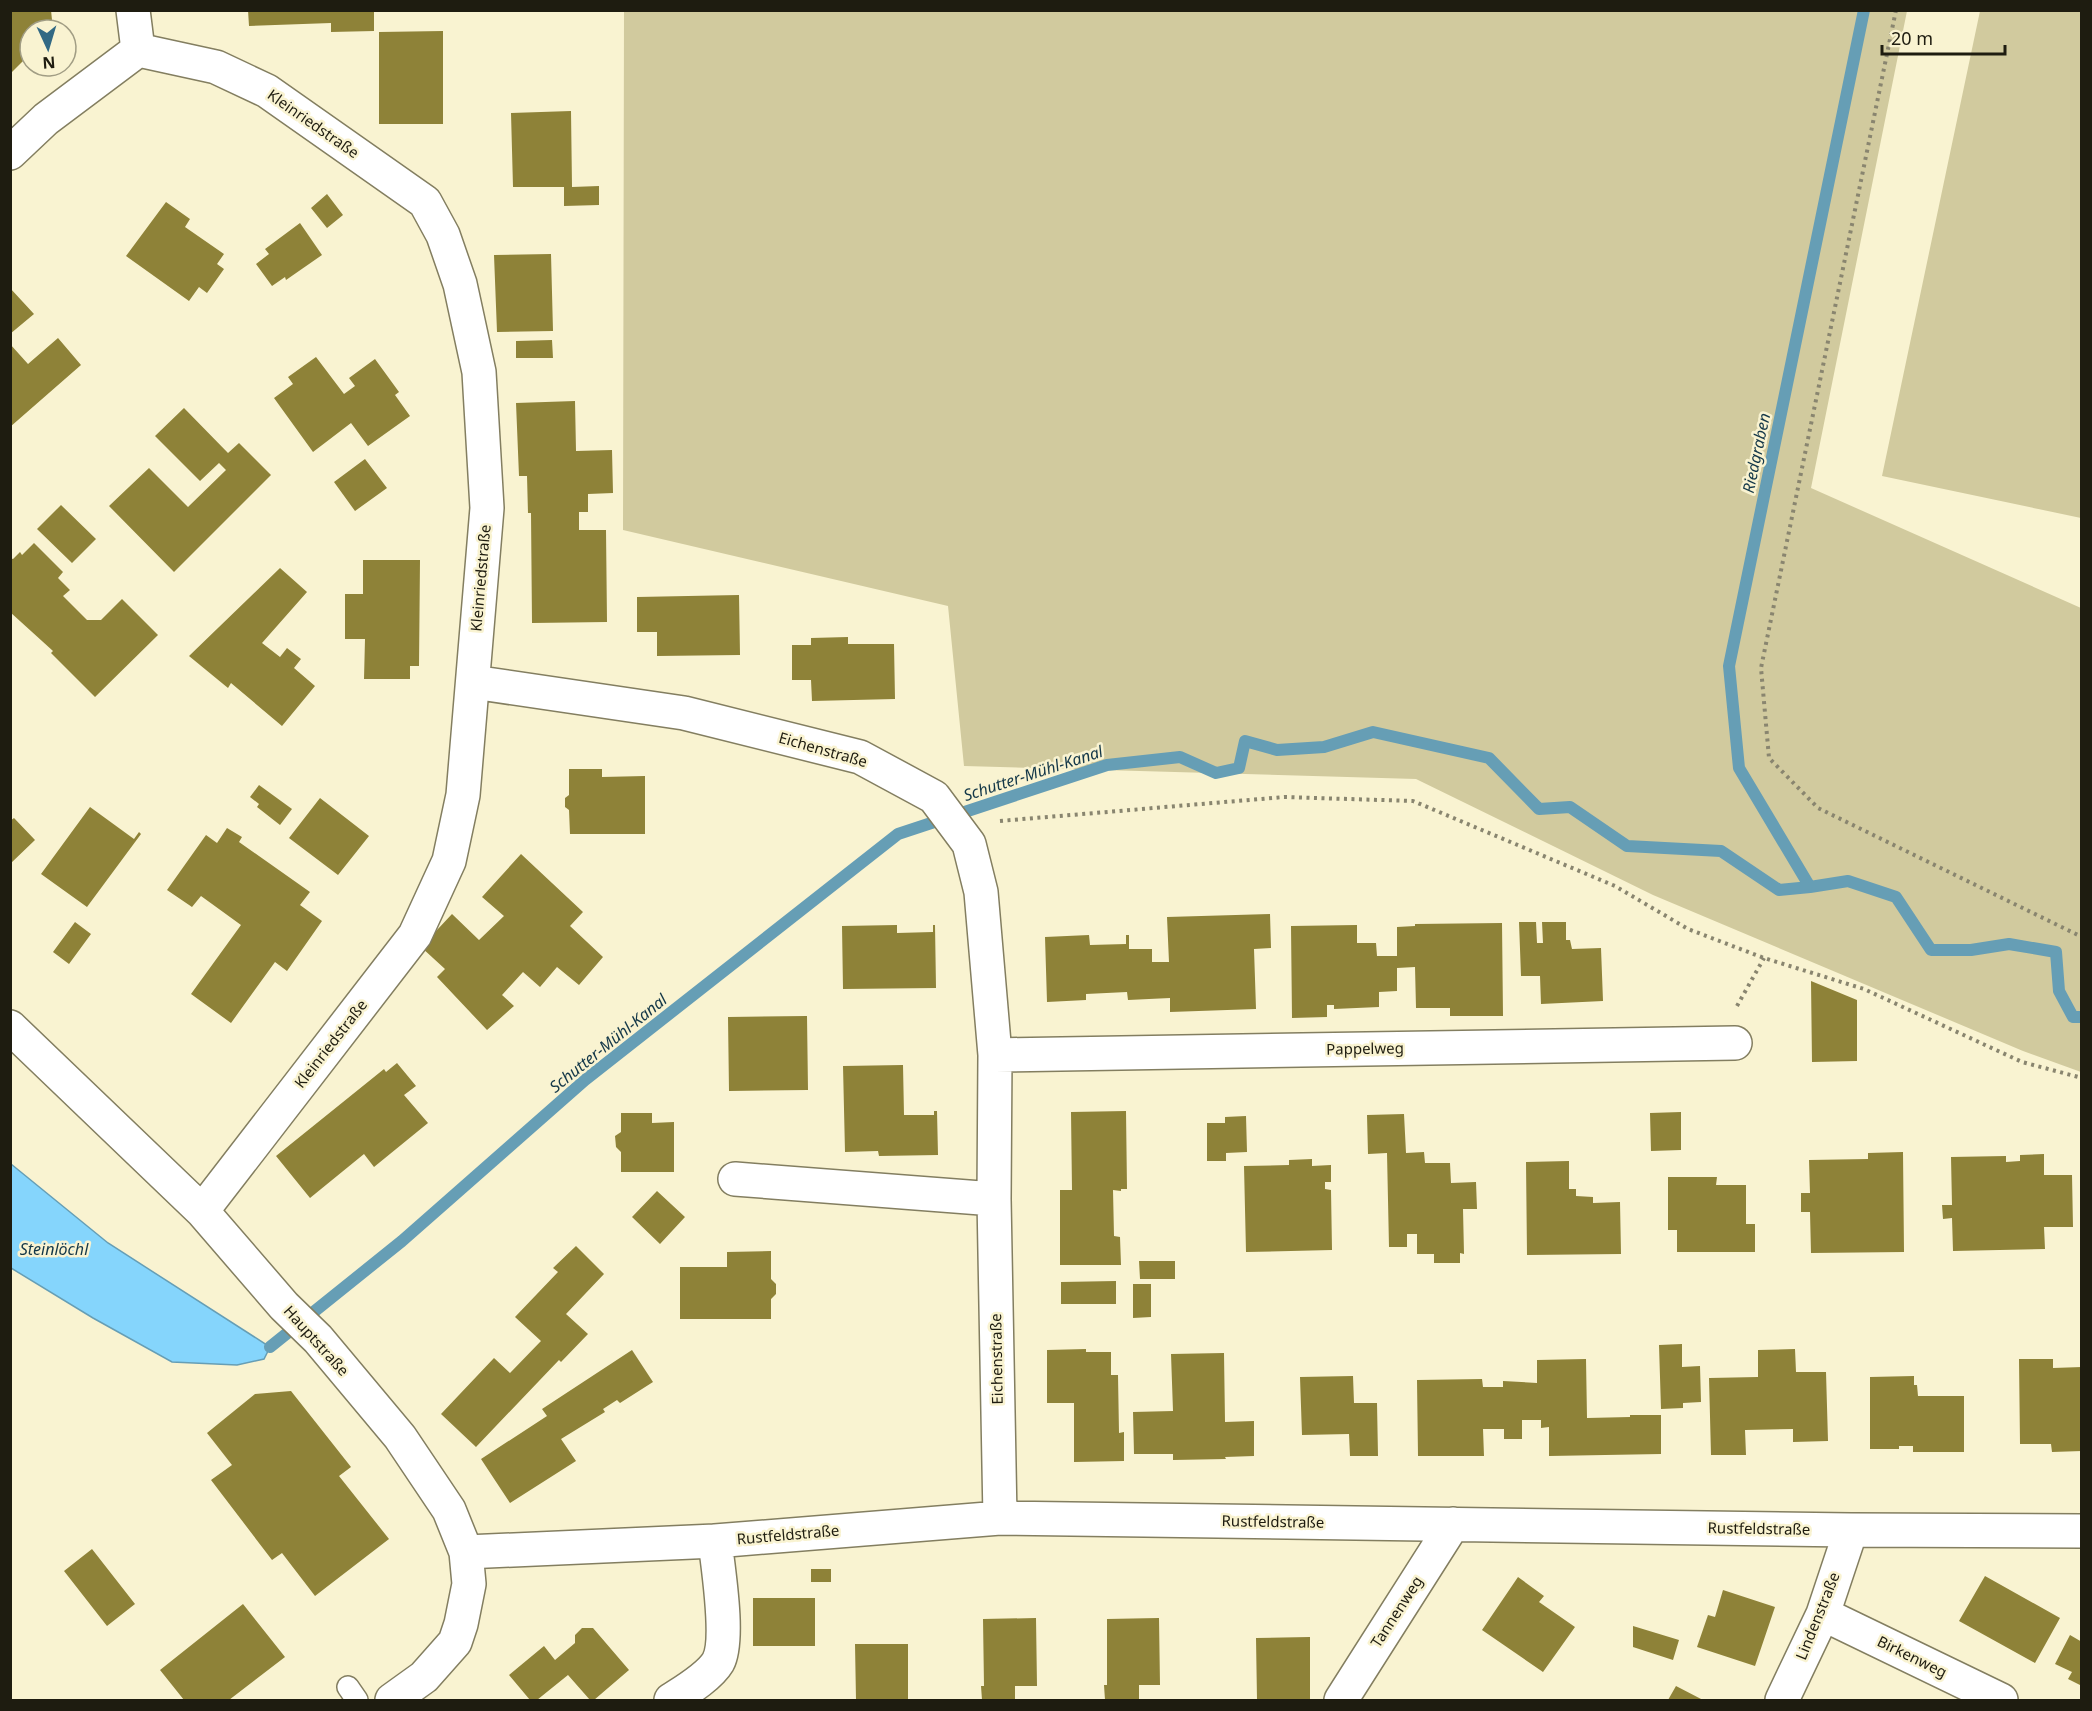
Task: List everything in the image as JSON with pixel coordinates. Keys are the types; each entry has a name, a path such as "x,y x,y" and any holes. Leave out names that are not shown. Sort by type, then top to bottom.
{"street":[{"path":"10,153 46,118 138,50 134,10"},
{"name":"Kleinriedstraße","path":"138,50 216,67 267,92 425,202 443,236 460,284 478,372 487,508 464,795 449,861 415,935 202,1211"},
{"name":"Eichenstraße","path":"473,681 684,713 860,757 934,797 969,843 981,892 995,1055 994,1199 1000,1518"},
{"name":"Hauptstraße","path":"10,1027 202,1211 284,1306 318,1339 400,1437 449,1510 466,1552 469,1584 466,1606 455,1642 424,1677 392,1701"},
{"name":"Pappelweg","path":"995,1055 1726,1043"},
{"path":"735,1179 994,1199"},
{"name":"Rustfeldstraße","path":"466,1552 715,1541 1000,1518 2082,1531"},
{"name":"Tannenweg","path":"1341,1701 1454,1524"},
{"name":"Lindenstraße","path":"1782,1701 1823,1614 1851,1530"},
{"path":"671,1701 702,1679 718,1662 724,1639 715,1541"},
{"name":"Birkenweg","path":"1823,1614 2001,1701"}],"path":[{"path":"1896,10 1761,668 1769,758 1818,808 2082,937"},
{"path":"969,843 993,822 1284,797 1413,801 1615,886 1688,929 1764,958 1864,989 2022,1062 2082,1078"},
{"path":"1726,1043 1764,958"}],"shaded area":[{"path":"624,11 1907,11 1811,488 2081,608 2081,1072 2023,1051 1653,895 1416,779 964,766 948,606 623,530"},
{"path":"1980,11 2081,11 2081,518 1882,476"}],"water":[{"name":"Steinlöchl","path":"11,1164 108,1243 270,1347 264,1359 237,1365 172,1362 93,1318 11,1268"}],"building":[{"path":"10,10 51,10 52,18 18,18 18,66 10,74"},
{"path":"248,10 374,10 374,31 331,32 331,23 249,26"},
{"path":"443,31 443,124 379,124 379,32"},
{"path":"571,111 572,187 599,186 599,205 564,206 564,187 513,187 511,113"},
{"path":"327,194 343,215 327,228 311,208"},
{"path":"166,202 190,219 185,227 224,254 217,264 224,269 207,293 199,287 189,301 126,256"},
{"path":"300,223 322,255 286,280 285,277 272,286 256,264 269,254 265,249"},
{"path":"551,254 553,331 497,332 494,255"},
{"path":"10,288 34,314 10,334"},
{"path":"58,338 81,365 10,427 10,344 28,364"},
{"path":"552,340 553,358 516,358 516,341"},
{"path":"316,357 344,394 355,386 349,378 375,359 399,392 395,395 410,416 368,446 351,423 313,452 274,398 293,384 288,377"},
{"path":"575,401 576,451 612,450 613,493 588,494 588,512 579,512 579,530 606,530 607,622 532,623 531,513 528,513 527,476 519,476 516,403"},
{"path":"184,408 228,453 239,443 271,475 174,572 109,506 149,468 188,507 226,470 219,463 200,481 155,436"},
{"path":"365,459 387,488 355,511 334,482"},
{"path":"61,505 96,539 72,563 37,529"},
{"path":"34,543 63,572 58,578 70,590 63,596 87,620 101,620 122,599 158,635 95,697 51,653 53,651 10,612 10,558 13,559 20,552 22,555"},
{"path":"363,560 420,560 419,666 410,666 410,679 364,679 365,639 345,639 345,594 363,594"},
{"path":"280,568 307,592 262,643 280,657 287,648 301,659 294,668 315,686 282,726 231,683 228,688 189,656"},
{"path":"739,595 740,655 657,656 657,632 637,632 637,597"},
{"path":"848,637 848,644 894,644 895,699 812,701 811,680 792,680 792,645 811,645 811,638"},
{"path":"569,769 602,769 602,777 645,776 645,834 570,834 569,810 565,807 565,798 569,795"},
{"path":"259,785 292,809 280,825 257,807 259,804 250,797"},
{"path":"320,798 369,836 338,875 289,838"},
{"path":"90,807 134,839 139,832 141,834 87,907 41,874"},
{"path":"14,818 35,840 10,864 10,821"},
{"path":"227,828 242,837 239,842 310,892 300,905 322,921 287,971 275,962 231,1023 191,994 241,925 201,896 192,907 167,890 206,835 217,843"},
{"path":"521,854 583,912 570,926 603,957 579,985 557,967 540,987 523,972 502,995 514,1006 487,1030 437,977 445,969 421,947 452,914 479,940 504,916 482,897"},
{"path":"1270,914 1271,948 1254,949 1256,1009 1170,1012 1170,998 1128,1000 1127,992 1086,994 1086,1000 1047,1002 1045,937 1089,935 1090,945 1126,944 1126,935 1129,935 1129,949 1152,949 1152,962 1169,962 1167,917"},
{"path":"75,922 91,934 69,964 53,952"},
{"path":"1519,922 1536,922 1537,943 1543,943 1542,922 1566,922 1566,940 1570,940 1572,949 1601,948 1603,1001 1541,1004 1540,976 1521,976"},
{"path":"1502,923 1503,1016 1450,1016 1450,1008 1416,1008 1415,967 1397,968 1397,991 1379,992 1379,1007 1334,1009 1334,1005 1327,1005 1327,1017 1292,1018 1291,926 1357,925 1357,943 1376,943 1377,956 1397,956 1397,927 1415,926 1415,924"},
{"path":"897,925 897,933 933,932 933,925 935,925 936,988 843,989 842,926"},
{"path":"1811,981 1857,1000 1857,1061 1812,1062"},
{"path":"807,1016 808,1090 729,1091 728,1017"},
{"path":"397,1063 416,1086 404,1095 428,1123 374,1167 364,1154 310,1198 276,1156 384,1069 386,1072"},
{"path":"903,1065 904,1115 934,1115 934,1111 937,1111 938,1155 879,1156 878,1151 845,1152 843,1066"},
{"path":"1126,1111 1127,1189 1113,1190 1114,1236 1120,1237 1121,1265 1060,1265 1060,1190 1072,1190 1071,1112"},
{"path":"1681,1112 1681,1150 1651,1151 1650,1113"},
{"path":"621,1113 652,1113 652,1123 674,1122 674,1172 621,1172 621,1152 616,1147 615,1136 621,1132"},
{"path":"1404,1114 1406,1153 1424,1152 1425,1163 1450,1163 1451,1183 1476,1182 1477,1209 1463,1209 1464,1254 1460,1253 1460,1263 1434,1263 1434,1254 1417,1254 1417,1234 1407,1234 1407,1247 1389,1247 1387,1153 1368,1154 1367,1115"},
{"path":"1246,1116 1247,1152 1226,1153 1226,1161 1207,1161 1207,1123 1225,1123 1225,1117"},
{"path":"1903,1152 1904,1252 1811,1253 1810,1212 1801,1212 1801,1193 1810,1193 1809,1160 1868,1159 1868,1153"},
{"path":"2044,1154 2044,1175 2072,1175 2073,1227 2044,1227 2045,1249 1953,1251 1952,1218 1943,1219 1942,1205 1952,1205 1951,1157 2006,1156 2006,1162 2020,1161 2020,1155"},
{"path":"1312,1159 1312,1166 1331,1165 1331,1182 1325,1182 1325,1189 1331,1190 1332,1250 1246,1252 1244,1166 1289,1165 1289,1160"},
{"path":"1569,1161 1569,1189 1576,1189 1576,1196 1593,1197 1593,1203 1620,1202 1621,1254 1527,1255 1526,1162"},
{"path":"1668,1177 1717,1177 1716,1185 1746,1185 1746,1224 1755,1224 1755,1252 1677,1252 1677,1230 1668,1230"},
{"path":"657,1191 685,1217 660,1244 632,1217"},
{"path":"576,1246 604,1274 566,1314 588,1334 561,1362 559,1360 476,1447 441,1414 494,1358 510,1373 541,1341 515,1317 558,1272 553,1268"},
{"path":"771,1251 771,1279 776,1284 776,1294 771,1299 771,1319 680,1319 680,1267 727,1267 727,1252"},
{"path":"1139,1261 1175,1261 1175,1279 1140,1279"},
{"path":"1116,1281 1116,1304 1061,1304 1061,1282"},
{"path":"1133,1284 1151,1284 1151,1317 1133,1318"},
{"path":"1682,1344 1682,1367 1700,1366 1701,1402 1683,1403 1683,1408 1661,1409 1659,1345"},
{"path":"1086,1349 1086,1352 1111,1352 1111,1375 1118,1375 1119,1433 1124,1432 1124,1461 1074,1462 1074,1403 1047,1403 1047,1350"},
{"path":"1795,1349 1796,1372 1826,1372 1828,1441 1793,1442 1793,1429 1745,1430 1746,1455 1711,1455 1709,1378 1758,1377 1758,1350"},
{"path":"632,1350 653,1382 620,1403 617,1400 603,1409 605,1412 561,1439 576,1461 510,1503 481,1459 547,1416 542,1409"},
{"path":"1224,1353 1225,1422 1254,1421 1254,1456 1173,1460 1173,1454 1134,1454 1133,1412 1173,1411 1171,1354"},
{"path":"1586,1359 1587,1418 1661,1415 1661,1454 1549,1456 1549,1427 1541,1428 1541,1420 1522,1420 1522,1439 1504,1439 1504,1429 1483,1429 1484,1456 1418,1456 1417,1380 1482,1379 1483,1387 1503,1387 1503,1381 1537,1383 1537,1360"},
{"path":"2019,1359 2053,1359 2053,1368 2082,1367 2082,1451 2052,1452 2051,1444 2020,1444"},
{"path":"1353,1376 1354,1403 1377,1403 1378,1456 1350,1456 1349,1434 1302,1435 1300,1377"},
{"path":"1914,1376 1918,1396 1964,1396 1964,1452 1913,1452 1913,1446 1899,1446 1899,1449 1870,1449 1870,1377"},
{"path":"291,1391 351,1467 339,1476 389,1539 315,1596 282,1553 272,1560 211,1480 232,1465 207,1433 255,1394"},
{"path":"92,1549 135,1604 107,1626 64,1571"},
{"path":"811,1569 831,1569 831,1582 811,1582"},
{"path":"1985,1576 2060,1618 2035,1663 1959,1621"},
{"path":"1518,1577 1544,1596 1539,1602 1575,1627 1543,1672 1482,1630"},
{"path":"1723,1590 1775,1607 1755,1666 1697,1647 1708,1615 1715,1617"},
{"path":"753,1598 815,1598 815,1646 753,1646"},
{"path":"243,1604 285,1657 229,1700 184,1700 160,1670"},
{"path":"1036,1618 1037,1686 1015,1686 1015,1700 982,1700 981,1686 984,1686 983,1619"},
{"path":"1159,1618 1160,1685 1139,1685 1139,1700 1105,1700 1107,1619"},
{"path":"1633,1626 1679,1640 1673,1660 1633,1647"},
{"path":"582,1628 593,1628 629,1670 594,1700 590,1700 568,1675 537,1700 530,1700 509,1675 544,1646 555,1660 575,1643 575,1635"},
{"path":"2070,1635 2082,1642 2082,1686 2068,1679 2072,1672 2055,1664"},
{"path":"1310,1637 1310,1700 1257,1700 1256,1638"},
{"path":"855,1644 908,1644 908,1700 856,1700"},
{"path":"1676,1686 1703,1700 1668,1700"}],"waterway":[{"name":"Riedgraben","path":"1810,887 1739,768 1729,666 1864,10"},
{"name":"Schutter-Mühl-Kanal","path":"270,1347 402,1241 585,1080 898,834 1107,765 1180,757 1216,773 1239,768 1245,741 1277,750 1324,747 1373,732 1489,758 1539,809 1570,807 1627,846 1721,851 1779,890 1848,881 1896,897 1931,950 1971,950 2009,944 2056,952 2059,991 2073,1017 2082,1017"}]}
